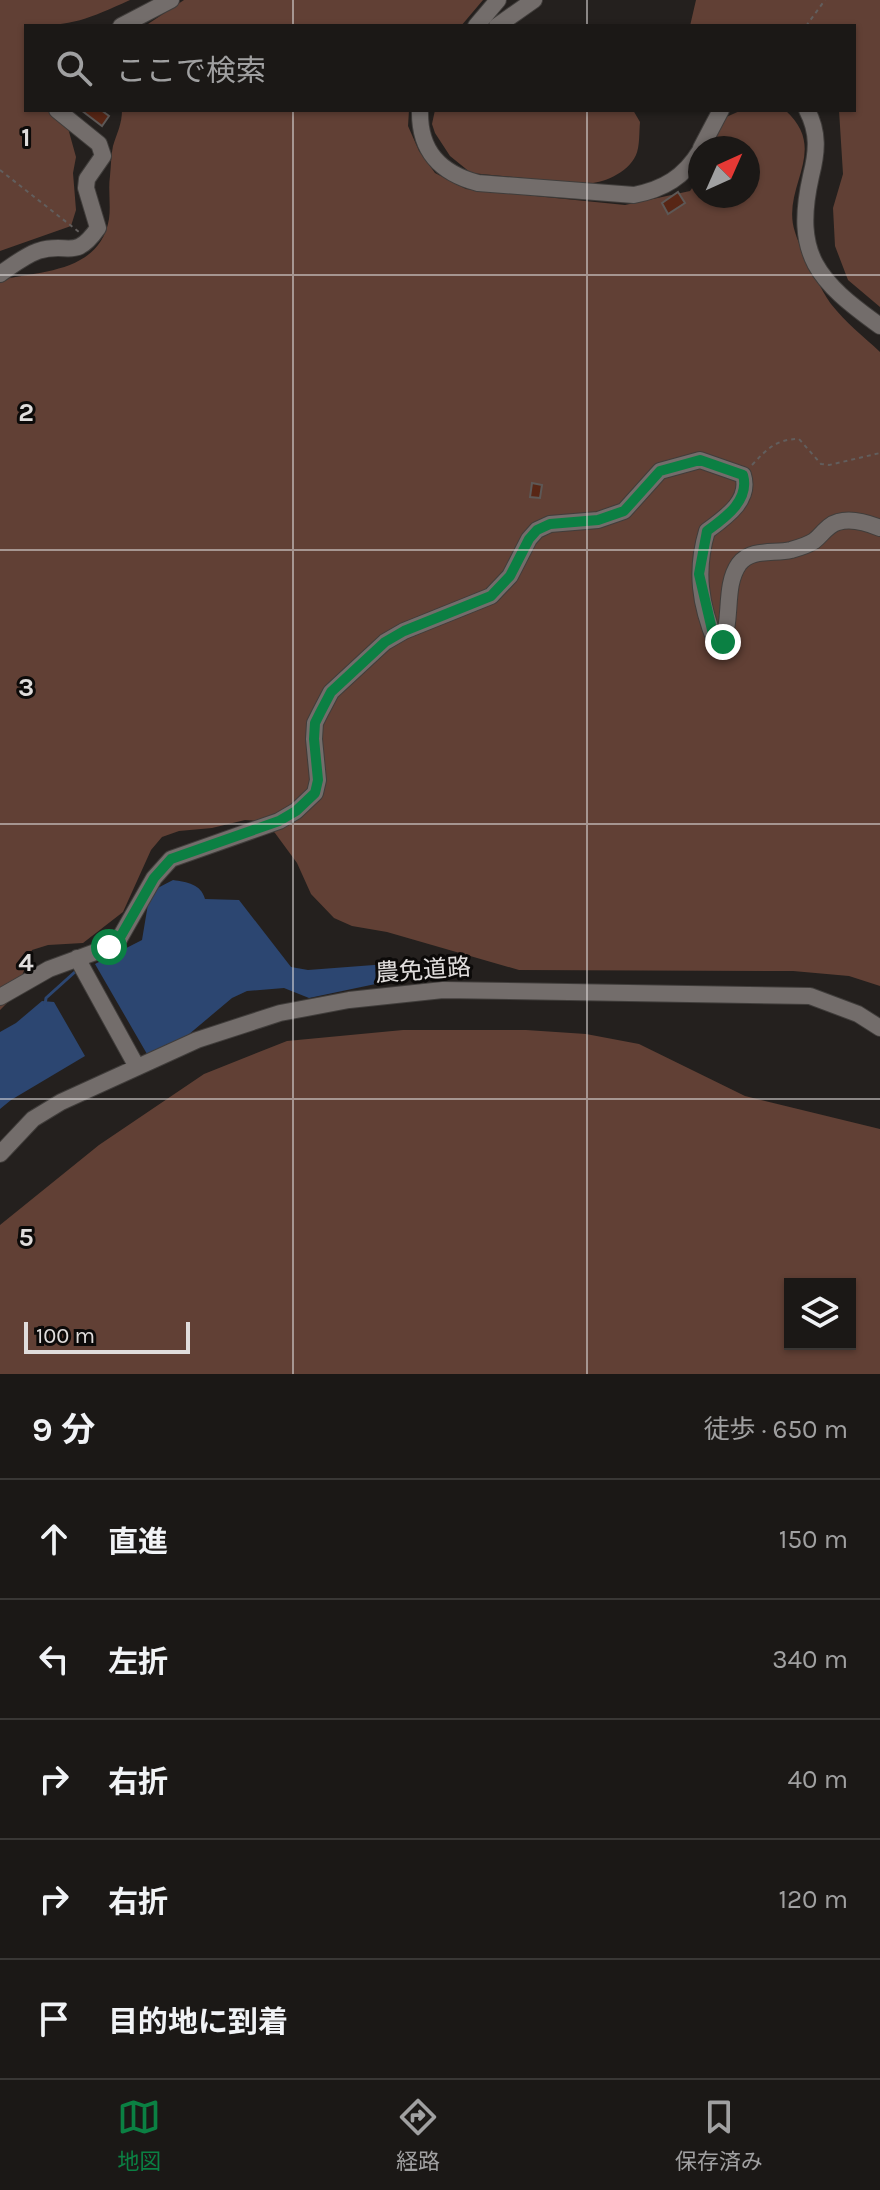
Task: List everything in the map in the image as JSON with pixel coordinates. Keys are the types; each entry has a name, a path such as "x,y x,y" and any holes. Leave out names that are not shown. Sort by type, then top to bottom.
{"street":[{"path":"125,24 171,0"},
{"path":"478,24 498,0"},
{"path":"500,24 534,0"},
{"path":"0,274 36,252 77,250 90,240 98,228 86,188 87,179 103,156 99,144 59,112"},
{"path":"420,112 422,134 432,156 444,169 459,178 478,183 634,195 655,191 674,181 688,168"},
{"path":"422,134 428,129 431,112"},
{"path":"708,136 720,112"},
{"path":"808,112 814,122 818,148 804,208 807,244 827,284 880,326"},
{"path":"0,997 49,969 118,941 154,878 171,859 279,821 296,811 315,793 318,780 315,723 331,692 385,642 404,631 491,596 510,576 537,530 550,524 598,520 624,511 660,471 683,463 700,460 743,475 746,486 743,497 707,531 699,574 716,643 723,642 727,632 732,579 739,564 749,555 789,551 812,543 830,525 840,521 869,523 880,528"},
{"path":"77,958 137,1067"},
{"name":"農免道路","path":"0,1154 33,1119 61,1102 197,1040 280,1013 349,1000 443,990 810,996 858,1014 880,1028"}],"path":[{"path":"807,24 825,0"},
{"path":"0,170 90,240"},
{"path":"743,475 768,447 783,439 799,439 821,464 829,465 880,453"}],"shaded area":[{"path":"0,0 130,0 80,20 61,24 24,24 24,112 64,112 76,157 73,173 76,210 71,226 0,251"},
{"path":"184,0 483,0 463,24 148,24"},
{"path":"696,0 880,0 880,307 848,280 835,246 833,208 843,174 839,112 856,112 856,24 690,24"},
{"path":"122,112 409,112 408,126 419,151 435,173 466,189 625,205 688,191 688,208 760,208 760,136 717,136 724,118 738,112 787,112 798,125 804,140 802,170 792,216 795,232 831,304 880,352 880,986 849,976 793,971 519,970 387,932 352,926 334,918 311,894 297,863 275,833 262,821 245,820 212,828 179,831 162,837 151,850 123,912 83,943 48,945 32,950 14,996 0,1010 0,280 67,266 94,250 109,219 113,146"},
{"path":"435,112 634,112 640,122 638,147 632,162 607,179 585,184 471,173 450,156 432,124"},
{"path":"403,1030 526,1030 586,1034 639,1044 745,1096 880,1129 880,1374 0,1374 0,1225 99,1145 204,1074 287,1041"}],"water":[{"path":"173,880 197,887 205,899 239,900 291,967 308,970 387,964 393,970 391,978 385,982 309,998 284,988 247,991 232,998 188,1035 147,1054 95,964 142,940 150,892"},
{"path":"42,1001 54,1002 85,1056 0,1109 0,1032"}],"building":[{"path":"84,112 104,112 109,116 102,126"},
{"path":"678,192 685,203 668,214 662,203"},
{"path":"532,483 542,485 540,498 530,497"}],"waterway":[{"path":"45,1005 46,998 76,971"}],"route":[{"path":"109,947 118,941 154,878 171,859 279,821 296,811 315,793 318,780 315,723 331,692 385,642 404,631 491,596 510,576 537,530 550,524 598,520 624,511 660,471 700,460 743,475 746,486 738,504 707,531 704,539 700,588 716,643 723,642"}]}
